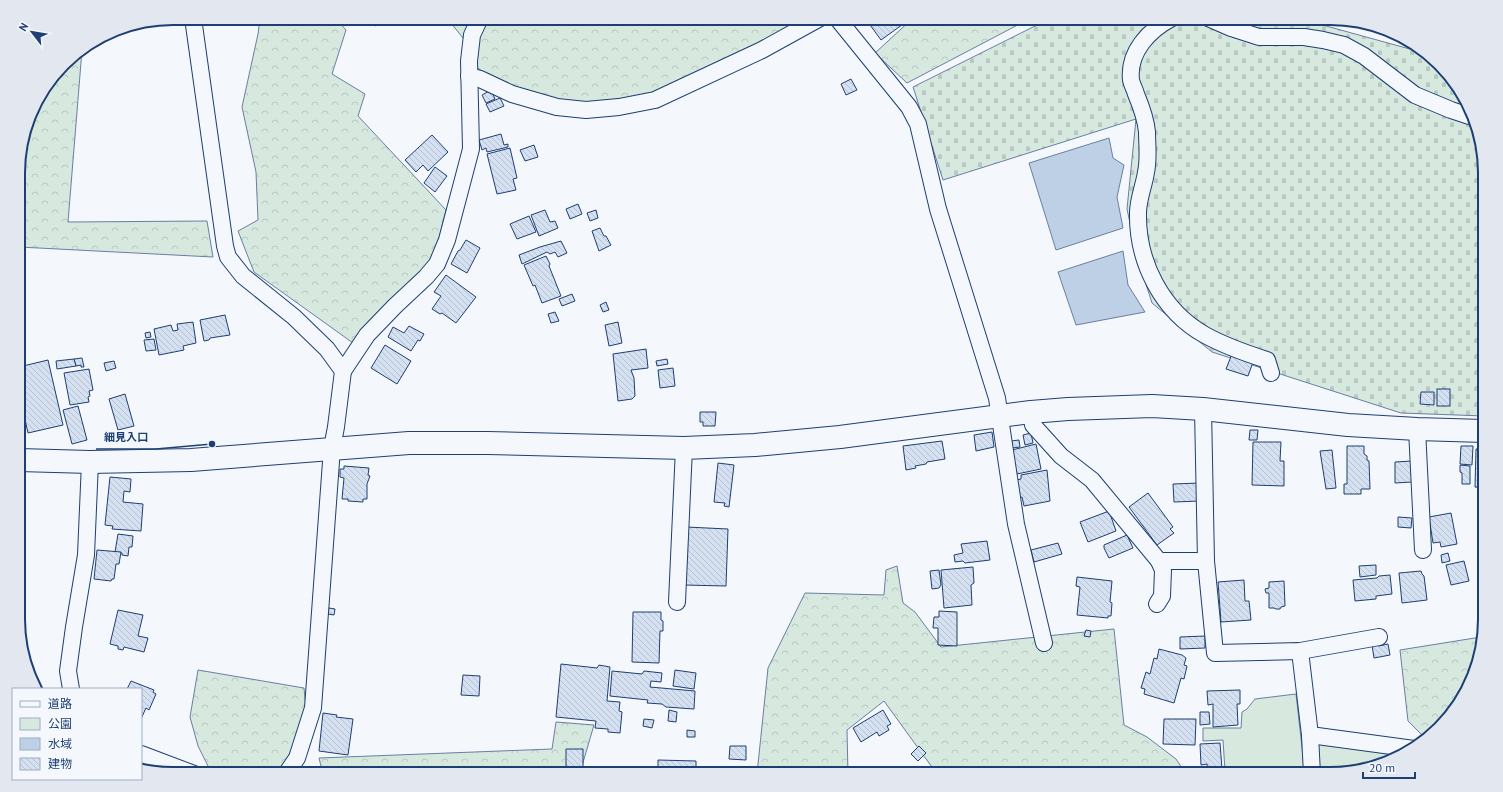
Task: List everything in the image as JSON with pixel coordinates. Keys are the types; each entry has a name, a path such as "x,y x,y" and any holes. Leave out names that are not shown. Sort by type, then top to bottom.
{"street":[{"path":"194,25 224,240 228,257 243,276 294,317 327,349 343,371"},
{"path":"291,767 297,758 313,708 332,448 343,371 367,335 394,306 426,277 437,264 447,240 471,149 468,61 472,35 477,25"},
{"path":"469,76 480,79 512,94 557,107 586,110 619,107 655,100 762,50 807,25"},
{"path":"843,25 909,107 918,124 938,209 997,398 1016,524 1044,643"},
{"path":"1160,25 1147,35 1138,48 1132,64 1131,81 1147,128 1147,172 1140,193 1138,213 1139,234 1143,255 1150,275 1158,290 1186,323 1204,335 1222,344 1267,360 1271,373"},
{"path":"1227,25 1259,37 1304,37 1344,45 1364,56 1415,95 1450,110 1466,115"},
{"path":"25,458 90,462 191,460 409,443 487,443 684,448 755,445 840,437 1031,412 1152,406 1203,409 1348,425 1478,431"},
{"path":"1203,409 1206,561 1215,653 1300,651 1379,637"},
{"path":"1031,412 1033,425 1061,456 1092,480 1159,561 1163,570 1162,596 1157,604"},
{"path":"1417,429 1423,550"},
{"path":"678,602 684,448"},
{"path":"71,688 68,671 86,555 90,462"},
{"path":"1159,561 1206,561"},
{"path":"1300,651 1310,735 1312,767"},
{"path":"1310,735 1403,748"},
{"path":"145,759 171,767"}],"green space":[{"path":"259,25 341,25 346,30 332,74 365,94 358,116 446,210 437,246 426,270 353,343 254,272 238,231 258,220 256,172 242,107"},
{"path":"453,25 468,25 463,38"},
{"path":"482,25 795,25 666,91 606,103 552,101 512,88 484,73 477,67 474,44"},
{"path":"905,25 1018,25 907,83 875,53"},
{"path":"1037,25 1322,25 1411,49 1435,68 1453,91 1467,117 1477,154 1478,416 1401,413 1212,352 1152,303 1137,256 1127,209 1136,119 943,180 913,87"},
{"path":"1419,55 1435,68 1436,71"},
{"path":"81,57 68,222 207,221 213,257 25,247 25,164 30,135 40,108 50,91 68,68"},
{"path":"897,566 903,603 915,612 941,647 1114,629 1124,725 1147,737 1176,759 1181,767 932,767 884,701 847,730 848,767 758,767 768,668 805,593 884,595 886,570"},
{"path":"1477,638 1467,675 1458,693 1435,724 1422,735 1408,721 1400,650"},
{"path":"198,670 304,688 306,709 292,750 281,767 208,767 198,746 190,717"},
{"path":"1296,694 1304,767 1225,767 1223,740 1203,741 1203,728 1241,728 1242,712 1247,709 1255,699"},
{"path":"556,722 594,725 582,766 579,767 321,767 319,758 552,749"},
{"path":"1317,741 1389,751 1389,755 1368,762 1349,766 1319,767"}],"water":[{"path":"1109,138 1113,158 1124,165 1117,197 1123,228 1056,250 1029,163"},
{"path":"1123,251 1128,285 1145,312 1076,325 1058,272"}],"building":[{"path":"870,25 902,25 881,40"},
{"path":"851,79 857,90 846,95 841,84"},
{"path":"491,90 495,99 486,103 482,95"},
{"path":"500,98 504,106 490,112 486,104"},
{"path":"501,134 504,145 508,144 508,147 487,152 486,148 482,150 479,140"},
{"path":"432,135 448,152 428,171 423,165 416,172 405,160"},
{"path":"534,145 538,157 525,161 520,150"},
{"path":"510,148 517,178 513,179 516,190 497,194 487,154"},
{"path":"435,167 447,176 435,192 424,183"},
{"path":"578,204 582,214 570,219 566,209"},
{"path":"545,210 550,222 555,221 558,228 539,236 531,215"},
{"path":"596,210 598,218 590,221 587,213"},
{"path":"529,216 536,232 517,239 510,224"},
{"path":"600,228 611,245 599,251 592,231"},
{"path":"466,240 480,248 467,273 451,264"},
{"path":"561,241 567,253 558,257 555,252 550,254 547,252 522,264 519,255"},
{"path":"546,256 561,296 542,303 535,285 533,286 524,265"},
{"path":"446,275 476,297 456,323 442,313 440,314 432,309 441,296 434,292"},
{"path":"572,294 575,301 562,306 559,299"},
{"path":"606,302 609,310 603,312 600,305"},
{"path":"555,312 559,321 551,323 548,314"},
{"path":"225,315 230,335 210,338 209,340 204,341 200,320"},
{"path":"193,322 196,343 183,346 184,350 159,355 154,329 171,325 173,331 178,330 177,324"},
{"path":"618,322 622,343 609,346 605,325"},
{"path":"409,326 424,334 411,351 388,337 393,327 404,333"},
{"path":"150,332 151,337 146,338 145,333"},
{"path":"154,339 156,350 146,351 144,340"},
{"path":"385,345 411,361 397,384 371,368"},
{"path":"646,349 648,368 631,370 634,378 635,396 632,399 618,401 613,354"},
{"path":"1232,354 1253,362 1248,376 1226,369"},
{"path":"82,358 84,367 81,367 81,365 76,366 74,359"},
{"path":"74,359 76,366 57,369 56,361"},
{"path":"667,359 668,364 657,366 656,361"},
{"path":"48,360 63,425 28,433 25,420 25,366"},
{"path":"114,361 116,368 106,371 104,363"},
{"path":"673,368 675,386 660,388 658,370"},
{"path":"89,369 93,390 89,391 89,402 70,405 64,373"},
{"path":"1437,389 1450,389 1450,406 1437,406"},
{"path":"1421,392 1434,392 1434,405 1420,404"},
{"path":"125,394 134,426 118,430 109,399"},
{"path":"78,406 87,440 72,444 63,410"},
{"path":"700,412 716,412 715,426 703,426 703,422 700,422"},
{"path":"1250,430 1258,430 1257,440 1249,440"},
{"path":"992,432 994,447 976,451 974,435"},
{"path":"1031,433 1033,443 1025,445 1023,435"},
{"path":"1019,440 1020,447 1012,448 1011,441"},
{"path":"942,441 945,459 927,462 926,464 915,466 916,468 906,470 903,446"},
{"path":"1253,442 1281,442 1280,461 1284,461 1284,486 1252,485"},
{"path":"1036,444 1041,469 1017,474 1012,450"},
{"path":"1347,446 1364,446 1364,454 1367,456 1367,460 1369,461 1370,489 1361,489 1361,494 1344,494 1344,484 1347,484"},
{"path":"1461,446 1473,446 1472,465 1460,464"},
{"path":"1476,449 1478,449 1478,487 1475,487"},
{"path":"1332,450 1336,488 1326,489 1320,451"},
{"path":"1412,461 1412,482 1395,483 1395,462"},
{"path":"718,463 734,465 729,507 724,506 725,503 714,502"},
{"path":"1460,465 1470,466 1470,484 1462,484"},
{"path":"344,466 369,468 368,475 370,476 367,484 367,499 363,499 363,502 342,499 344,478 340,477 340,469 344,469"},
{"path":"1047,470 1050,501 1024,506 1022,497 1019,498 1016,480 1021,479 1021,475"},
{"path":"110,477 131,479 130,492 124,491 123,502 143,504 141,531 112,529 113,526 105,525"},
{"path":"1200,483 1200,501 1174,502 1173,484"},
{"path":"1148,493 1173,527 1170,529 1174,533 1157,545 1129,507"},
{"path":"1109,511 1116,531 1088,542 1080,522"},
{"path":"1451,513 1457,544 1441,547 1440,542 1433,543 1429,517"},
{"path":"1398,517 1412,518 1411,528 1398,527"},
{"path":"686,527 728,529 726,586 684,585"},
{"path":"118,534 133,536 132,547 129,547 128,556 115,552"},
{"path":"1127,535 1133,548 1109,558 1104,545"},
{"path":"987,541 990,560 965,563 963,561 955,562 954,555 963,553 961,544"},
{"path":"1058,543 1062,554 1034,562 1031,550"},
{"path":"97,550 121,552 119,564 116,564 114,579 111,581 94,579"},
{"path":"1448,553 1450,561 1442,563 1441,555"},
{"path":"1464,561 1469,581 1451,585 1446,565"},
{"path":"1376,565 1376,575 1360,577 1359,566"},
{"path":"973,567 974,583 971,585 972,605 944,608 941,570"},
{"path":"939,570 941,585 939,588 932,589 930,571"},
{"path":"1421,571 1424,576 1427,600 1402,603 1399,573"},
{"path":"1390,575 1392,594 1376,596 1376,599 1355,601 1353,580 1377,578 1379,576"},
{"path":"1077,577 1112,581 1110,602 1112,603 1111,616 1108,616 1108,618 1077,615 1080,587 1076,586"},
{"path":"1244,580 1245,601 1249,601 1251,620 1221,622 1218,582"},
{"path":"1284,581 1285,606 1281,607 1280,609 1269,608 1269,593 1266,593 1265,589 1269,588 1269,582"},
{"path":"329,608 335,609 334,615 328,614"},
{"path":"118,610 143,615 138,636 148,638 144,652 124,647 123,650 118,649 118,646 110,644"},
{"path":"939,611 957,612 957,646 938,645 938,628 933,628 934,617 939,617"},
{"path":"633,612 661,612 663,631 660,631 659,663 632,662"},
{"path":"1086,630 1091,631 1090,637 1084,636"},
{"path":"1205,636 1205,648 1180,649 1180,637"},
{"path":"1376,644 1379,646 1388,644 1390,655 1374,658 1372,645"},
{"path":"1159,649 1182,655 1186,658 1184,665 1187,666 1184,679 1181,678 1174,703 1144,694 1145,689 1141,688 1146,672 1150,674 1154,658 1157,659"},
{"path":"561,664 597,668 599,665 610,667 607,701 620,702 619,711 622,712 620,733 608,732 608,729 595,728 596,721 556,717"},
{"path":"675,670 696,673 694,689 673,686"},
{"path":"612,671 642,674 644,671 662,673 661,682 651,681 650,687 695,691 694,709 666,707 662,704 647,703 648,700 610,696"},
{"path":"463,675 480,676 479,696 461,695"},
{"path":"131,681 154,690 153,692 156,694 149,710 146,708 142,717 142,688 128,688"},
{"path":"1240,690 1240,704 1237,704 1238,725 1213,727 1213,704 1208,705 1207,691"},
{"path":"669,710 677,712 676,722 668,721"},
{"path":"883,710 891,724 887,726 889,730 879,736 877,732 861,742 853,728"},
{"path":"1200,712 1209,712 1210,724 1200,725"},
{"path":"323,713 337,715 336,717 353,719 348,755 319,751"},
{"path":"644,719 654,720 652,728 643,726"},
{"path":"1164,719 1196,719 1195,745 1163,744"},
{"path":"687,730 695,731 695,737 687,737"},
{"path":"1220,743 1222,767 1207,767 1207,764 1201,765 1200,744"},
{"path":"730,746 746,746 746,760 729,759"},
{"path":"919,746 926,753 918,761 911,754"},
{"path":"566,749 583,749 583,767 566,767"},
{"path":"658,760 696,761 696,767 658,767"}],"place":[{"name":"細見入口","path":"212,444"}]}
